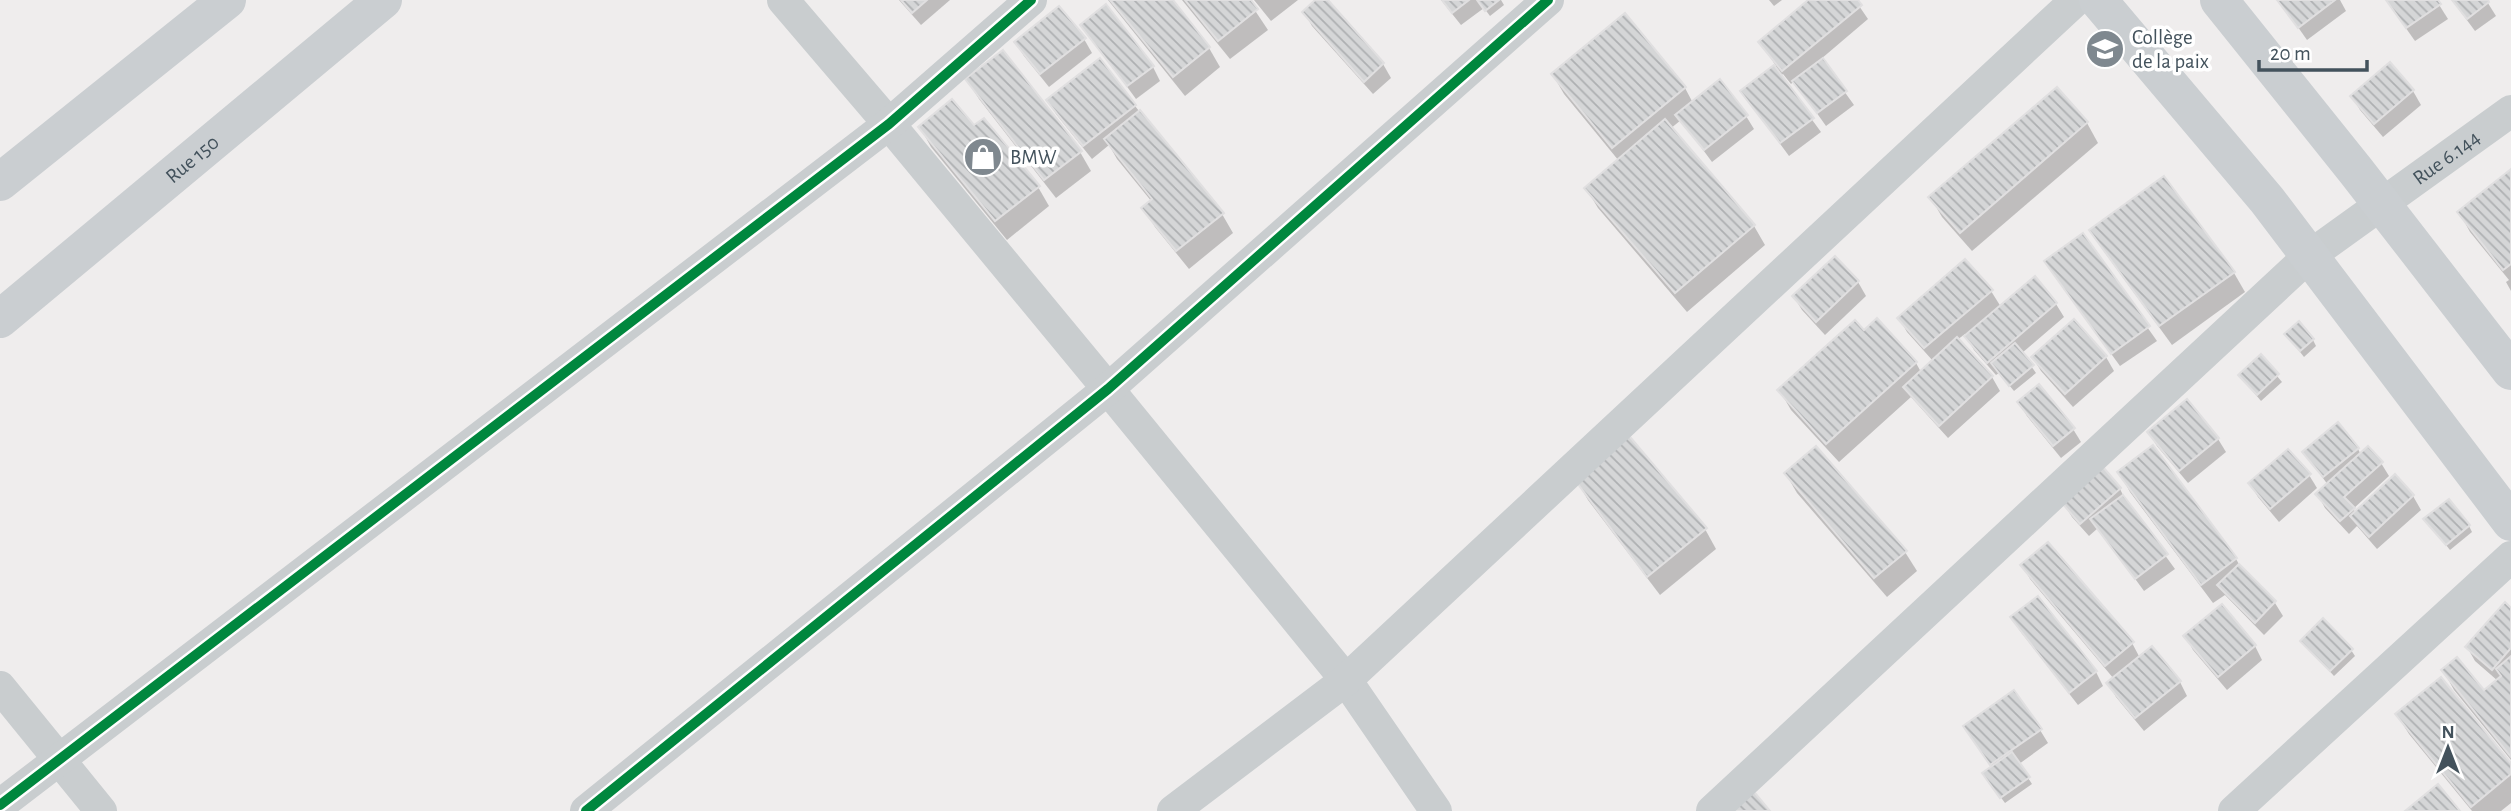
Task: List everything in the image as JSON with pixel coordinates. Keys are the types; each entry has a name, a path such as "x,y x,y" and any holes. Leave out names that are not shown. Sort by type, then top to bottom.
{"main road":[{"path":"0,182 227,0"},
{"name":"Rue 150","path":"0,319 383,0"},
{"path":"2098,0 2267,200 2511,522"},
{"path":"2219,0 2511,371"}],"street":[{"path":"783,0 889,124 1346,680 1436,811"},
{"path":"0,805 889,124 1031,0"},
{"path":"586,811 1108,389 1548,0"},
{"path":"1172,811 1346,680 2076,0"},
{"name":"Rue 6.144","path":"1712,811 2308,257 2511,110"},
{"path":"2234,811 2511,557"},
{"path":"0,687 101,811"}],"building":[{"path":"901,0 927,0 912,13"},
{"path":"1110,0 1173,0 1210,47 1173,77"},
{"path":"1185,0 1251,0 1258,9 1218,41"},
{"path":"1315,0 1328,0 1384,63 1364,82 1302,12"},
{"path":"1442,0 1469,0 1452,13"},
{"path":"1477,0 1499,0 1485,11"},
{"path":"1808,0 1858,0 1862,5 1782,71 1758,42"},
{"path":"2277,0 2335,0 2298,28"},
{"path":"2386,0 2438,0 2441,4 2406,28"},
{"path":"2452,0 2488,0 2489,2 2467,19"},
{"path":"1106,4 1154,66 1127,86 1080,25"},
{"path":"1059,6 1086,38 1040,74 1014,42"},
{"path":"1625,13 1686,87 1612,148 1551,74"},
{"path":"1003,50 1082,151 1044,180 965,79"},
{"path":"1100,58 1136,105 1083,146 1046,100"},
{"path":"1823,58 1847,91 1817,113 1792,81"},
{"path":"2390,62 2414,90 2374,124 2350,96"},
{"path":"1774,65 1814,118 1780,143 1740,91"},
{"path":"1720,79 1748,115 1704,150 1675,115"},
{"path":"2057,87 2088,122 1960,233 1928,197"},
{"path":"952,99 974,125 984,118 1040,186 995,221 918,127"},
{"path":"1140,110 1224,213 1176,251 1141,208 1152,199 1104,139"},
{"path":"1665,119 1755,225 1675,293 1584,188"},
{"path":"2511,169 2511,264 2503,270 2457,212"},
{"path":"2164,176 2235,272 2159,326 2089,230"},
{"path":"2083,233 2150,326 2111,354 2044,261"},
{"path":"1835,256 1859,281 1816,322 1792,296"},
{"path":"1965,259 1993,290 1924,348 1897,318"},
{"path":"2035,276 2057,303 1987,363 1964,336"},
{"path":"1877,318 1917,362 1826,444 1777,390 1855,320 1864,330"},
{"path":"2074,319 2107,356 2065,394 2031,357"},
{"path":"2299,321 2314,339 2300,351 2284,334"},
{"path":"1957,337 1993,376 1939,426 1903,387"},
{"path":"2015,343 2034,365 2009,386 1991,363"},
{"path":"2261,354 2279,374 2257,395 2238,375"},
{"path":"2039,384 2075,428 2053,446 2017,402"},
{"path":"2187,399 2219,438 2179,471 2147,432"},
{"path":"2338,422 2359,448 2323,477 2302,452"},
{"path":"1625,431 1707,528 1647,577 1575,480"},
{"path":"2153,445 2237,558 2201,585 2117,472"},
{"path":"1816,446 1907,551 1874,578 1784,473"},
{"path":"2368,446 2383,462 2344,497 2355,508 2340,521 2315,494"},
{"path":"2288,449 2311,474 2270,509 2248,483"},
{"path":"2103,467 2121,488 2080,524 2062,503"},
{"path":"2395,474 2414,495 2369,537 2350,516"},
{"path":"2123,495 2168,554 2135,579 2090,519"},
{"path":"2449,499 2470,525 2446,545 2423,519"},
{"path":"2048,542 2134,642 2105,666 2020,565"},
{"path":"2239,564 2276,601 2255,623 2217,585"},
{"path":"2038,596 2097,671 2069,693 2010,617"},
{"path":"2505,602 2511,608 2511,648 2492,670 2465,647"},
{"path":"2222,604 2256,645 2218,677 2183,636"},
{"path":"2323,618 2353,649 2330,671 2300,641"},
{"path":"2152,646 2181,681 2135,718 2106,683"},
{"path":"2511,656 2511,757 2441,670 2457,657 2484,690 2501,676 2496,669"},
{"path":"2441,677 2511,763 2511,774 2471,807 2395,714"},
{"path":"2014,690 2042,729 1990,765 1963,726"},
{"path":"2012,752 2030,777 2000,798 1982,773"},
{"path":"2438,784 2460,811 2405,811"},
{"path":"1750,787 1770,811 1722,811"}],"cycle path":[{"path":"0,805 889,124 1031,0"},
{"path":"586,811 1108,389 1548,0"}],"place":[{"name":"Collège de la paix","path":"2105,49"},
{"name":"BMW","path":"983,157"}]}
